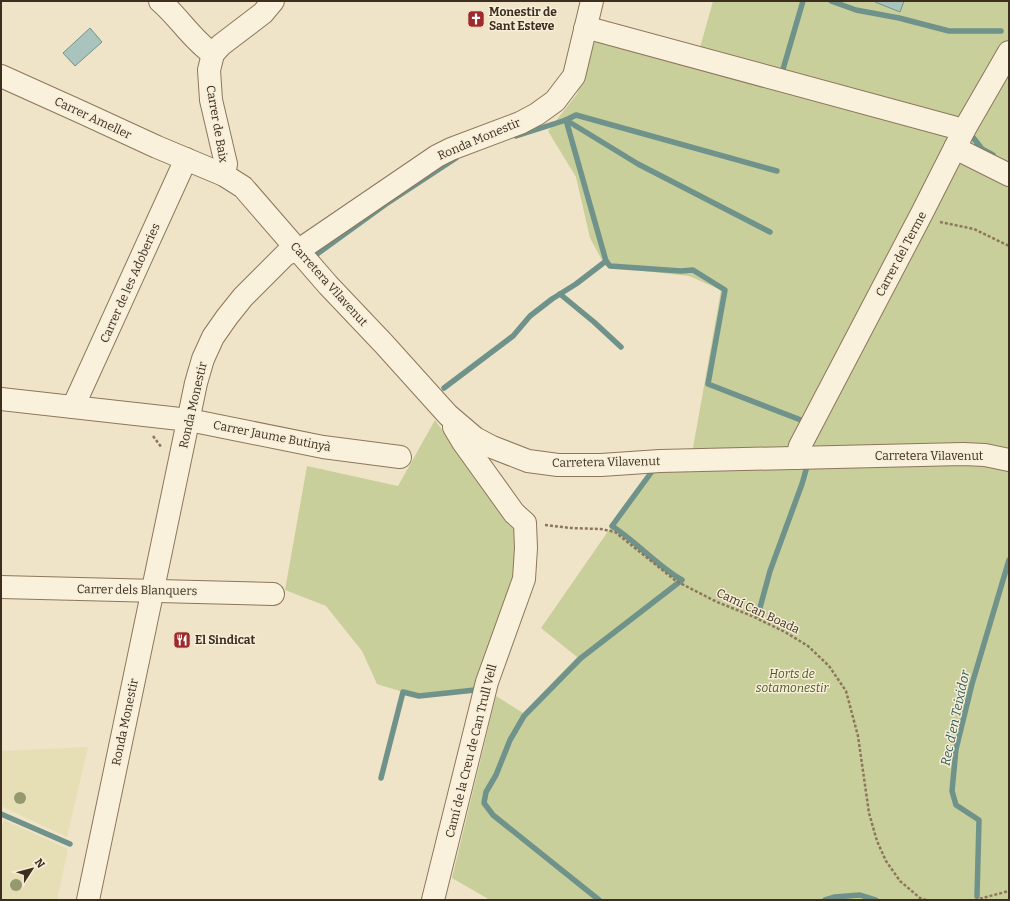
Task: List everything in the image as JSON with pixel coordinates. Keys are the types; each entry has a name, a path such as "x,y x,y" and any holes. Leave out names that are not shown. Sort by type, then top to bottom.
{"street":[{"path":"160,1 172,11 204,48 213,54 221,45 263,14 273,1"},
{"name":"Ronda Monestir","path":"88,900 189,420 203,359 213,337 243,297 286,254 299,250 437,156 526,120 555,101 574,76 592,1"},
{"path":"585,29 592,29 960,139 1009,175"},
{"name":"Carrer del Terme","path":"797,458 800,446 960,139 1009,52"},
{"name":"Carrer de Baix","path":"213,54 209,70 211,100 226,164 224,175"},
{"name":"Carrer Ameller","path":"1,76 156,147 224,175"},
{"name":"Carrer de les Adoberies","path":"73,407 186,159"},
{"name":"Carretera Vilavenut","path":"224,175 243,187 328,285 448,415 475,438 492,447 528,461 542,463 601,465 660,461 964,454 985,454 1009,460"},
{"name":"Carrer Jaume Butinyà","path":"1,399 189,420 323,447 400,457"},
{"path":"448,415 463,442 514,513 525,524"},
{"name":"Camí de la Creu de Can Trull Vell","path":"433,900 487,682 524,579 526,548 525,524"},
{"name":"Carrer dels Blanquers","path":"1,587 273,594"}],"path":[{"path":"916,225 943,222 974,229 1009,246"},
{"name":"Camí Can Boada","path":"525,524 601,529 616,532 676,581 717,602 752,616 808,646 829,666 846,691 858,736 869,813 877,841 886,861 900,881 920,899 926,900"},
{"path":"975,900 1009,891"}],"shaded area":[{"path":"88,747 67,837 1,806 1,751"},
{"path":"4,820 68,849 57,900 1,900 1,829"}],"green space":[{"name":"Horts de sotamonestir","path":"713,1 1009,1 1009,900 490,900 452,878 496,696 523,713 577,657 541,628 611,527 656,470 693,448 721,290 689,276 608,267 604,264 590,238 576,177 548,131 577,94 594,35 696,62"},
{"path":"435,420 517,533 517,569 479,687 416,696 377,684 362,651 326,606 285,590 307,466 398,486"}],"water":[{"path":"875,1 904,1 900,12"},
{"path":"90,28 102,42 75,66 63,53"}],"waterway":[{"path":"781,76 803,1"},
{"name":"Rec d'en Teixidor","path":"831,1 856,10 899,18 949,31 1001,31"},
{"path":"516,136 566,120 576,115 777,171"},
{"path":"566,120 606,261 610,266 681,271 693,270 725,290 708,384 806,422"},
{"path":"566,120 638,164 770,232"},
{"path":"968,131 982,149 993,155"},
{"path":"317,254 386,204 456,158"},
{"path":"444,388 513,336 530,316 606,261"},
{"path":"560,294 621,347"},
{"path":"758,615 770,571 802,484 808,463"},
{"path":"599,900 493,815 484,803 486,792 496,775 510,740 524,716 581,658 682,580 612,526 653,470"},
{"name":"Rec d'en Teixidor","path":"977,896 979,820 956,805 952,791 956,749 972,684 1009,560"},
{"path":"381,778 403,692 419,696 475,690 478,684"},
{"path":"1,814 70,844"},
{"name":"Rec d'en Teixidor","path":"825,900 835,897 860,895 876,900"}],"place":[{"name":"Monestir de Sant Esteve","path":"476,19"},
{"name":"El Sindicat","path":"182,640"}]}
